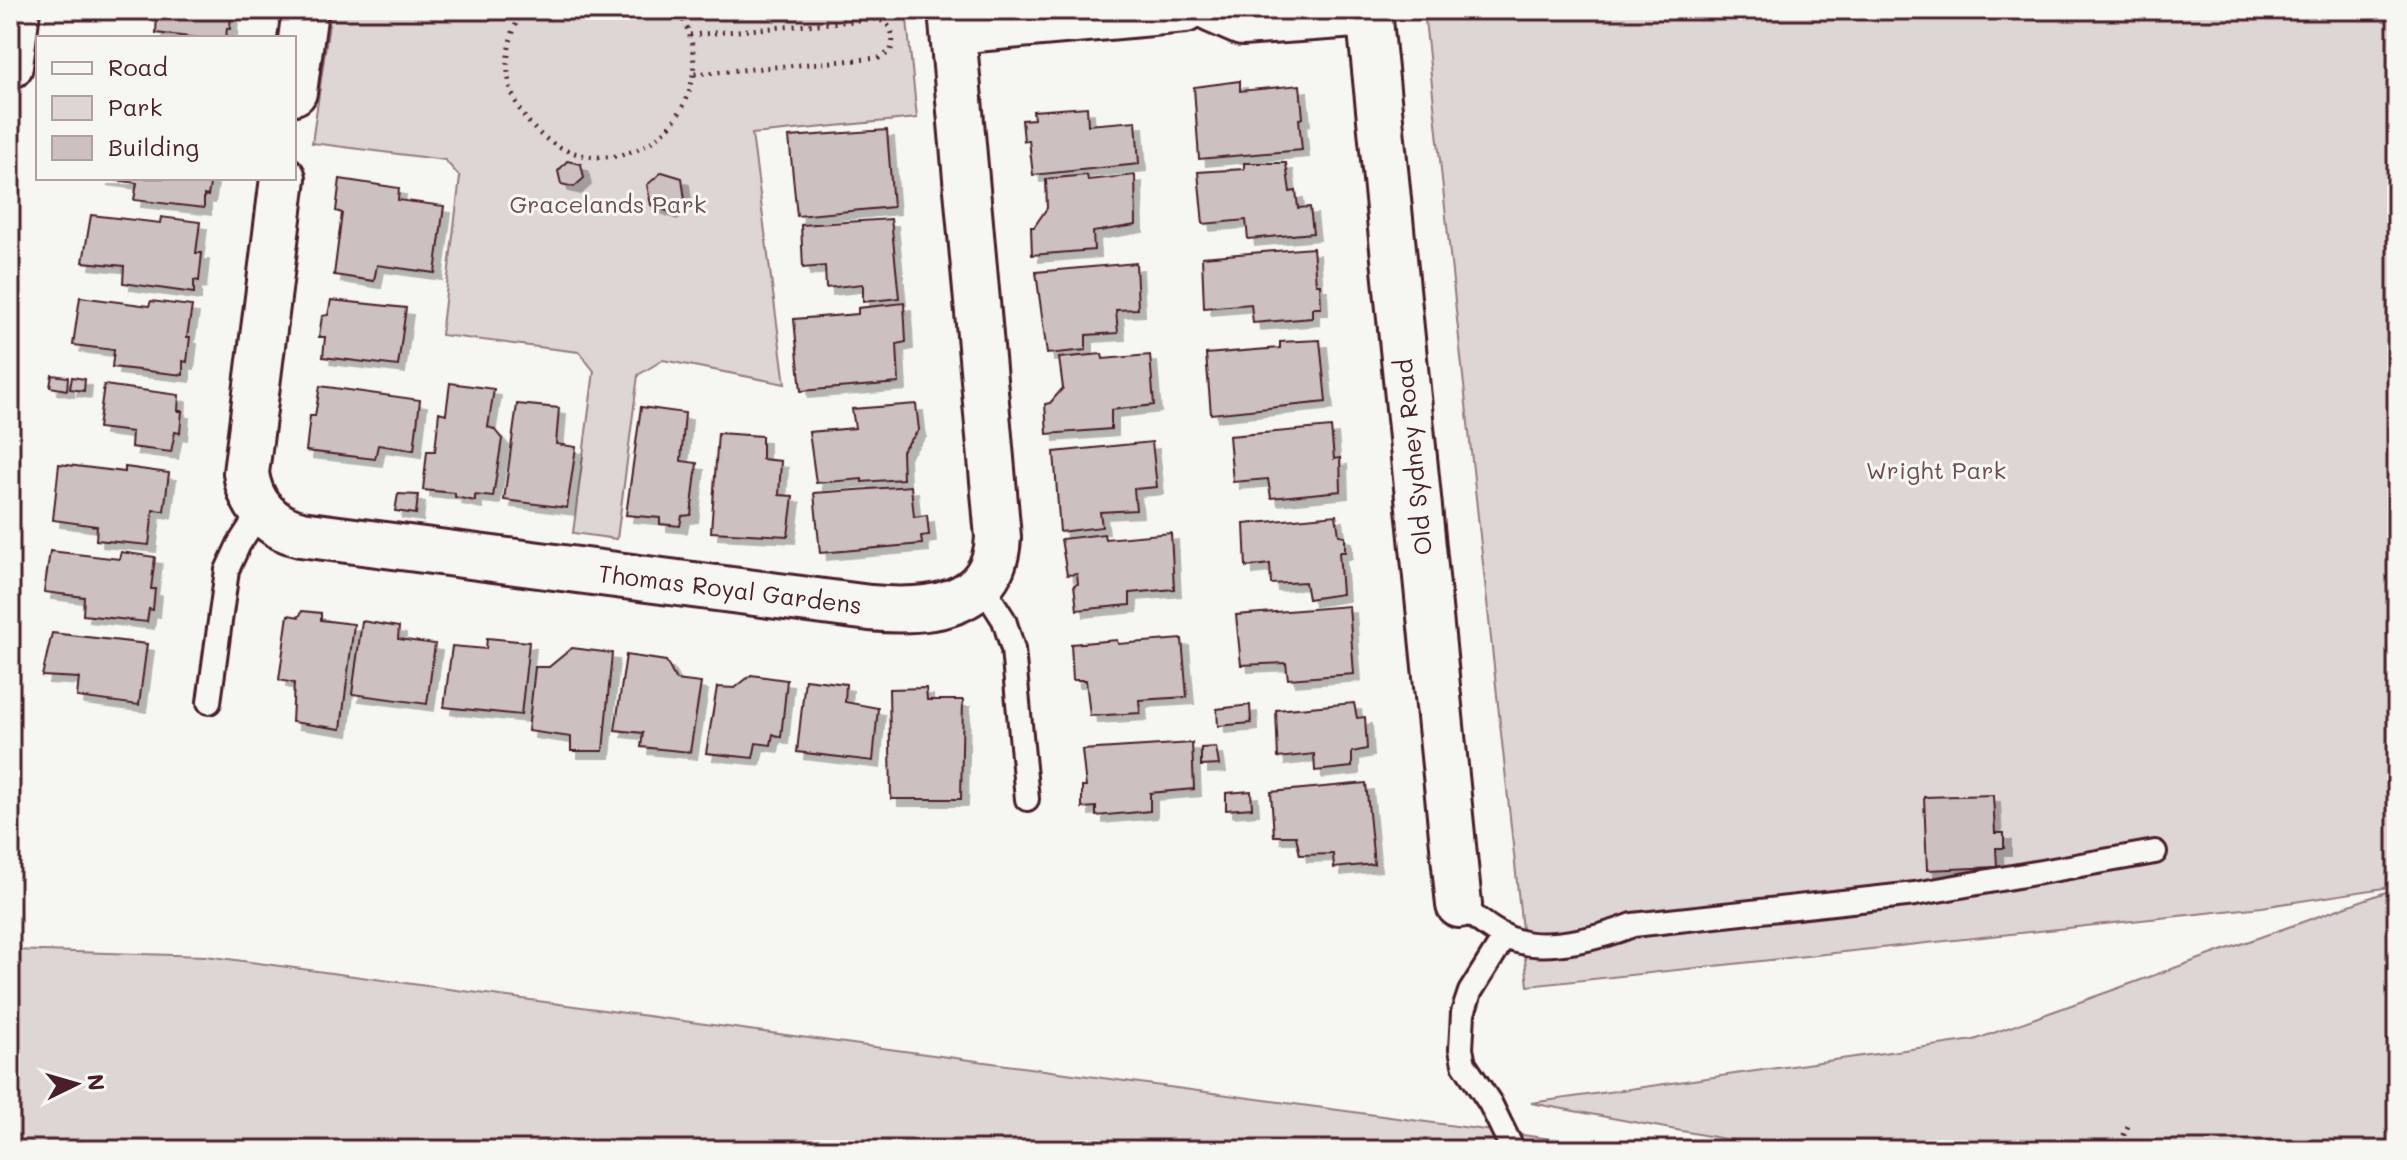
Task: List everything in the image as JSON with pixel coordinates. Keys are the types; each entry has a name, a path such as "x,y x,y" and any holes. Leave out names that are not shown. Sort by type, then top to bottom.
{"street":[{"path":"10,66 17,10"},
{"path":"296,77 305,10"},
{"path":"981,584 993,564 998,537 952,21 1185,10"},
{"path":"1212,10 1242,23 1369,12"},
{"name":"Old Sydney Road","path":"1369,12 1459,905"},
{"path":"261,510 249,488 246,461 283,180"},
{"name":"Thomas Royal Gardens","path":"261,510 281,527 301,534 870,608 900,610 945,606 967,596 981,584"}],"lane":[{"path":"209,702 225,577 234,552 261,510"},
{"path":"981,584 1004,620 1013,649 1027,799"},
{"path":"1459,905 1505,936 1520,943 1542,944 1589,939 1633,925 1915,894 2155,852"},
{"path":"1505,936 1470,992 1463,1013 1461,1049 1464,1064 1490,1103 1513,1150"}],"path":[{"path":"524,10 516,23 510,44 508,67 512,90 522,112 536,131 566,150 589,156 612,156 636,151 656,139 680,113 690,92 694,56 690,35 678,10"},
{"path":"690,35 877,19 885,22 893,38 890,52 879,58 694,74"},
{"path":"2117,1150 2129,1124"}],"green space":[{"name":"Gracelands Park","path":"331,10 906,10 917,118 752,134 785,384 663,360 638,375 617,539 573,533 594,371 579,352 441,335 460,177 445,160 312,143"},
{"name":"Wright Park","path":"1424,10 2397,10 2397,886 2262,907 1528,986"},
{"path":"2397,888 2397,1150 1784,1150 1531,1103 1974,1040"},
{"path":"10,950 206,956 1632,1150 10,1150"}],"building":[{"path":"116,10 231,10 230,29 227,28 226,36 156,33 157,15"},
{"path":"1240,81 1240,91 1300,85 1302,150 1199,159 1194,87"},
{"path":"1087,107 1088,125 1136,121 1139,164 1033,175 1029,140 1024,141 1022,120 1034,119 1033,111"},
{"path":"887,130 893,207 797,216 789,137"},
{"path":"567,161 581,164 584,178 574,187 561,184 558,171"},
{"path":"1244,163 1286,163 1290,192 1296,191 1298,208 1310,207 1313,233 1248,239 1246,220 1203,224 1198,172 1244,169"},
{"path":"662,172 682,178 685,200 670,212 651,205 647,185"},
{"path":"1087,175 1088,180 1135,175 1136,225 1093,232 1094,250 1032,255 1031,227 1047,208 1046,179"},
{"path":"340,179 399,188 398,200 444,206 435,273 377,265 374,281 334,275 342,213 336,211"},
{"path":"115,180 211,180 208,196 204,195 204,208 134,200 137,183"},
{"path":"91,215 160,223 161,217 200,222 196,253 202,253 199,281 194,280 194,293 123,283 124,266 83,262"},
{"path":"891,219 899,298 863,302 863,284 826,288 825,266 803,268 801,225"},
{"path":"1313,248 1321,308 1312,308 1312,318 1253,323 1251,304 1204,308 1202,257"},
{"path":"1136,263 1138,309 1116,310 1118,333 1086,335 1086,350 1047,354 1036,272"},
{"path":"80,297 149,306 151,301 192,306 183,375 112,367 114,350 73,345"},
{"path":"331,300 406,308 398,366 323,357 325,337 319,337 322,316 328,315"},
{"path":"904,303 906,342 897,344 899,383 801,391 794,319 858,314 858,308"},
{"path":"1320,340 1326,402 1211,414 1206,354 1280,348 1280,342"},
{"path":"1102,354 1103,359 1150,355 1154,405 1111,410 1111,429 1047,434 1045,404 1050,403 1063,388 1059,358"},
{"path":"52,375 68,377 67,390 50,387"},
{"path":"72,377 85,379 84,391 70,389"},
{"path":"450,383 494,389 488,427 502,439 493,497 475,495 475,501 455,497 455,493 423,490 427,451 435,451 439,412 446,414"},
{"path":"104,385 179,395 178,411 182,411 180,433 175,432 171,452 131,447 132,432 98,428"},
{"path":"320,386 420,400 414,450 378,445 375,459 306,451 310,416 315,416"},
{"path":"517,404 559,408 556,444 576,447 567,508 504,500"},
{"path":"916,404 919,430 902,451 903,479 816,483 809,432 855,428 852,409"},
{"path":"641,407 685,413 681,461 697,463 691,515 682,516 680,526 660,524 660,518 626,515"},
{"path":"1331,427 1334,459 1340,458 1341,491 1271,498 1268,479 1233,482 1229,436"},
{"path":"718,433 762,436 762,459 781,461 779,495 793,496 788,536 711,532"},
{"path":"1152,442 1157,487 1134,489 1136,510 1100,512 1102,527 1060,532 1054,452"},
{"path":"59,464 125,472 125,467 169,473 164,511 153,510 149,545 96,540 97,526 53,520"},
{"path":"911,486 914,517 927,515 929,535 921,536 922,544 820,553 814,493"},
{"path":"398,494 418,495 416,514 395,511"},
{"path":"1336,515 1339,535 1345,536 1345,552 1339,552 1342,594 1308,599 1305,582 1271,584 1270,564 1246,567 1244,524"},
{"path":"1171,533 1174,589 1130,593 1130,605 1077,610 1074,585 1078,584 1077,574 1067,575 1061,539 1104,534 1105,539"},
{"path":"50,551 119,559 121,552 155,557 151,589 155,589 153,610 149,609 147,622 83,615 84,597 44,592"},
{"path":"1349,606 1354,674 1288,679 1286,663 1241,665 1236,615"},
{"path":"302,611 321,613 321,620 354,624 341,729 292,722 294,683 279,680 288,615 299,617"},
{"path":"362,621 399,627 398,639 435,644 427,704 352,694"},
{"path":"52,633 147,644 139,705 77,697 79,678 42,676"},
{"path":"487,638 529,642 521,715 444,707 452,646 486,649"},
{"path":"1182,639 1187,697 1139,700 1140,713 1090,716 1086,680 1073,680 1071,644"},
{"path":"572,648 612,653 603,751 571,751 571,737 528,731 535,667 549,667"},
{"path":"626,655 666,661 676,680 701,683 690,752 641,747 643,733 615,730"},
{"path":"751,675 787,680 781,737 773,734 771,745 756,743 753,758 706,753 717,687 735,688"},
{"path":"805,679 846,684 845,702 878,708 873,761 797,752"},
{"path":"926,688 927,700 963,700 961,799 891,799 889,689"},
{"path":"1354,703 1357,718 1365,717 1367,749 1352,752 1352,767 1315,771 1314,754 1278,758 1276,710"},
{"path":"1250,705 1251,723 1218,726 1217,709"},
{"path":"1192,743 1194,789 1150,793 1150,811 1096,816 1096,807 1082,808 1082,787 1086,787 1082,750"},
{"path":"1216,747 1219,765 1201,766 1201,748"},
{"path":"1366,783 1374,864 1334,868 1333,854 1300,855 1296,836 1274,836 1271,792"},
{"path":"1251,791 1252,808 1226,810 1226,793"},
{"path":"1993,795 1995,833 2004,833 2004,848 1996,848 1997,867 1927,870 1924,797"}]}
